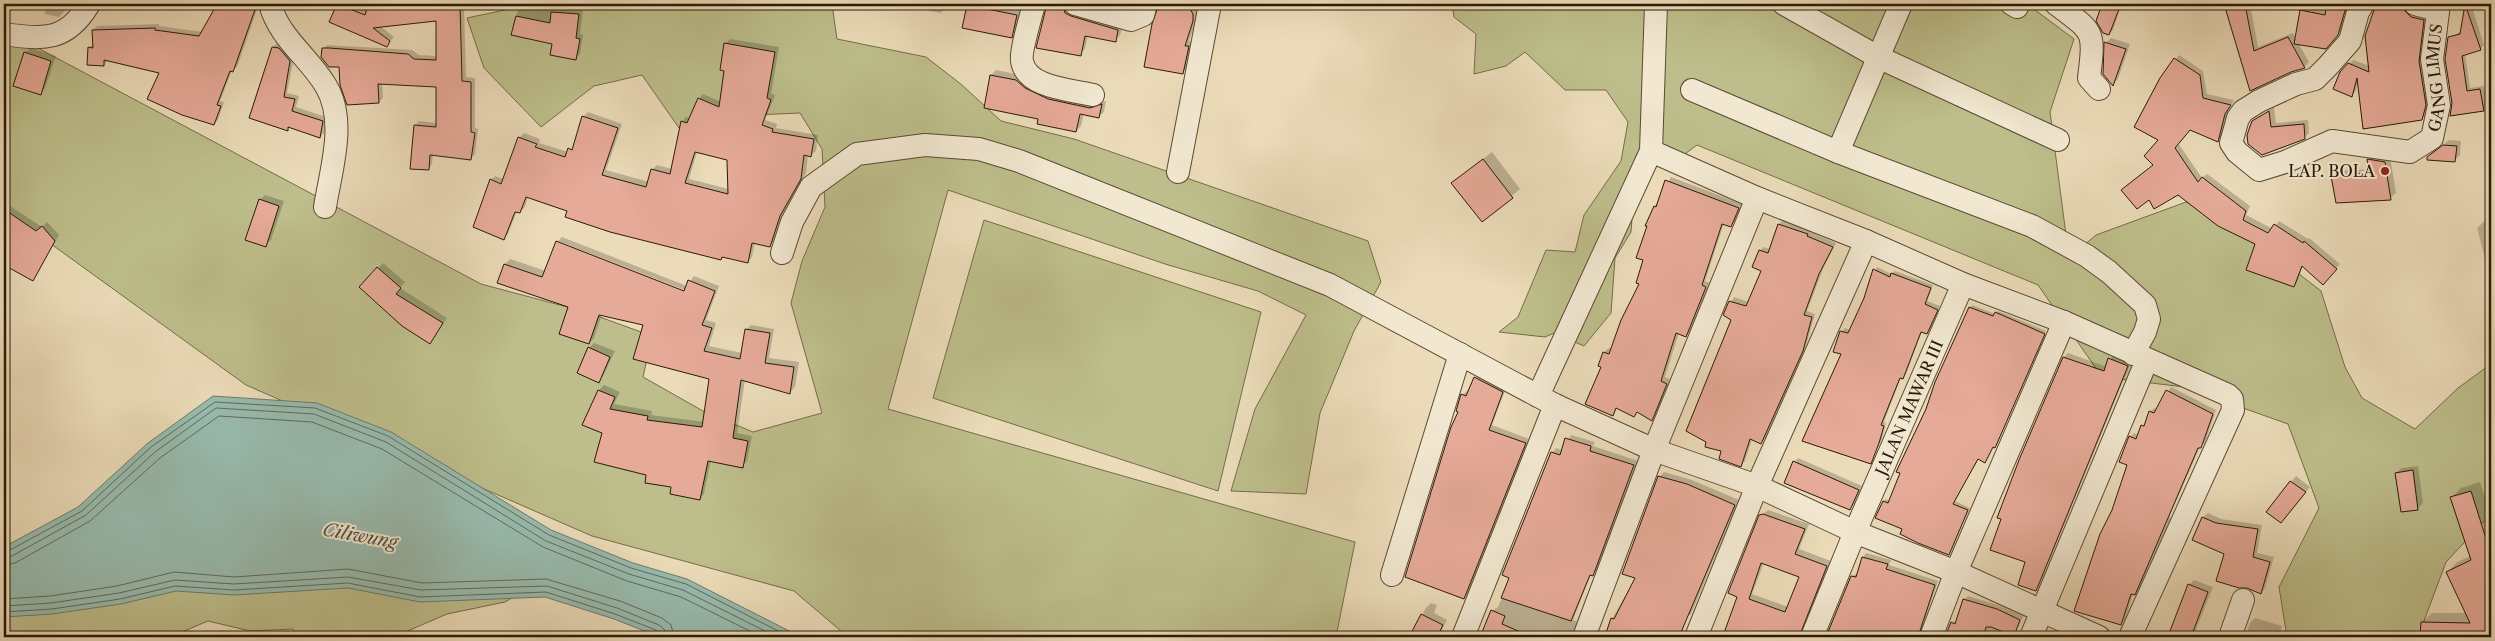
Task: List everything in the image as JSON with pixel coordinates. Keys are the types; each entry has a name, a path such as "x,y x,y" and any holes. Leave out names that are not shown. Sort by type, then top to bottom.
{"street":[{"path":"4,34 36,36 62,34 74,25 89,4"},
{"path":"270,4 274,18 326,86 336,110 333,160 325,207"},
{"path":"1034,4 1022,60 1026,71 1032,77 1045,84 1093,95"},
{"path":"1075,4 1131,20 1143,15 1146,4"},
{"path":"1178,172 1210,4"},
{"path":"1463,637 1546,401 1651,151 1656,4"},
{"path":"1784,4 1878,56 2058,140"},
{"path":"1838,152 1901,4"},
{"path":"2056,4 2083,25 2091,37 2093,50 2088,78 2099,89"},
{"name":"GANG LIMUS","path":"2363,4 2358,12 2350,41 2315,79 2296,84 2259,101 2243,111 2238,118 2231,143 2237,152 2259,170 2285,162 2332,141 2410,152 2432,138 2438,120 2439,105 2432,59 2439,7 2415,4"},
{"path":"1692,90 1838,152 2032,226 2087,256 2109,272 2145,305 2149,318 2140,357 2031,637"},
{"path":"782,253 792,222 811,187 857,154 925,145 979,149 1019,161 1330,285 1546,401 1654,450 1757,486 1855,532 1956,572 2099,637"},
{"path":"1651,151 1757,198 1866,241 1963,284 2064,322 2228,395 2232,399 2233,410 2130,637"},
{"path":"1584,637 1654,450 1757,198"},
{"path":"1696,637 1757,486 1866,241"},
{"name":"JALAN MAWAR III","path":"1812,637 1855,532 1963,284"},
{"path":"1931,637 1956,572 2064,322"},
{"path":"1392,575 1460,354"},
{"path":"2230,637 2243,600"}],"green space":[{"path":"533,4 832,4 837,39 926,57 962,85 1001,121 1074,139 1368,241 1381,282 1354,331 1320,413 1306,494 1231,491 1255,409 1306,315 1258,291 1165,264 948,190 888,409 1355,542 1336,637 848,637 794,591 592,536 246,385 4,210 4,30 481,284 586,312 652,336 643,377 703,411 753,432 822,413 791,303 802,261 825,207 822,149 800,113 732,116 679,128 642,75 594,86 541,127 484,68 467,18"},
{"path":"1452,4 2027,4 2074,39 2050,112 2069,258 2096,235 2186,202 2241,229 2321,291 2345,367 2362,398 2415,429 2458,388 2491,364 2491,514 2446,562 2418,637 2287,637 2279,587 2319,508 2288,424 2184,387 2102,377 2038,285 1697,145 1678,159 1654,151 1634,192 1631,232 1615,258 1611,313 1584,346 1554,333 1545,337 1499,332 1518,317 1546,250 1575,252 1584,215 1621,161 1628,122 1606,90 1565,90 1525,52 1506,66 1474,74 1476,34 1454,17"},
{"path":"984,220 1261,312 1218,491 933,398"},
{"path":"182,572 525,590 505,602 447,614 396,636 398,637 295,637 293,629 250,631 208,621 170,637 4,637 4,609"}],"water":[{"name":"Ciliwung","path":"213,396 317,403 391,432 551,530 633,563 687,579 801,637 660,637 614,619 545,597 420,602 348,588 234,595 176,591 121,604 52,614 4,617 4,547 78,507 148,443"}],"building":[{"path":"217,4 257,4 233,72 230,71 217,105 221,106 214,125 182,115 147,99 159,73 104,60 104,66 87,65 88,47 93,48 92,30 155,28 155,30 199,36"},
{"path":"337,4 365,15 368,4 460,4 462,81 471,82 471,132 475,133 471,160 430,155 429,170 410,169 414,125 436,127 436,87 378,84 379,103 347,105 340,85 339,67 329,67 321,57 322,48 329,48 408,54 414,59 436,60 436,21 373,28 390,41 387,47 329,22"},
{"path":"1047,4 1062,4 1065,13 1071,16 1118,30 1116,42 1085,36 1081,56 1036,48"},
{"path":"1159,4 1187,4 1193,14 1193,21 1185,46 1189,46 1183,74 1144,67 1152,24"},
{"path":"2102,4 2121,4 2109,35 2103,33 2096,21"},
{"path":"2224,4 2245,4 2254,51 2288,37 2305,68 2291,72 2250,91"},
{"path":"2327,4 2346,7 2338,35 2326,49 2294,44 2300,10 2325,15"},
{"path":"2376,4 2395,4 2394,8 2403,9 2411,17 2424,20 2419,61 2426,105 2422,120 2363,129 2357,78 2352,97 2333,89 2340,72 2348,63 2369,72 2365,36"},
{"path":"2465,4 2481,50 2462,56 2467,91 2480,89 2484,111 2450,116 2452,103 2445,59 2448,37 2460,34"},
{"path":"967,5 1017,15 1012,38 962,28"},
{"path":"551,12 579,14 576,38 580,39 576,60 550,55 552,44 511,35 516,16 550,23"},
{"path":"2104,42 2126,49 2113,86 2103,74"},
{"path":"724,43 775,52 767,98 771,100 762,125 773,129 772,132 814,139 811,157 804,155 801,179 780,216 770,247 752,243 748,263 722,257 721,260 610,232 565,217 567,211 526,197 520,213 515,212 504,240 473,227 490,179 501,184 518,137 537,144 535,147 565,157 568,148 572,150 582,116 618,128 602,175 646,187 651,169 670,174 681,121 687,123 698,98 719,107 724,71 720,70","holes":["695,152 727,160 728,194 685,183"]},
{"path":"272,47 279,48 290,61 284,97 295,99 292,111 323,121 320,138 288,127 288,131 249,118"},
{"path":"24,52 51,61 41,95 13,86"},
{"path":"2174,58 2200,75 2203,98 2231,105 2225,114 2218,142 2190,130 2175,148 2198,182 2202,177 2246,211 2243,220 2268,233 2274,224 2303,243 2304,241 2337,269 2323,285 2302,266 2294,287 2246,270 2255,244 2218,226 2178,195 2154,209 2149,200 2137,209 2121,190 2153,165 2144,156 2158,140 2134,127 2160,78"},
{"path":"990,75 1016,80 1025,88 1048,99 1090,108 1102,104 1099,118 1080,114 1076,132 1037,124 1038,119 984,108"},
{"path":"2269,111 2271,127 2304,124 2305,139 2262,155 2248,144 2247,135 2252,121"},
{"path":"2443,145 2457,146 2455,162 2427,160 2427,157"},
{"path":"1483,159 1513,198 1482,222 1451,183"},
{"path":"2367,159 2385,162 2391,200 2336,203 2331,176 2369,173"},
{"path":"1665,180 1739,208 1731,227 1722,224 1702,285 1706,287 1686,337 1676,333 1661,381 1667,384 1652,421 1637,412 1634,417 1616,408 1613,416 1585,404 1601,367 1598,366 1603,352 1609,354 1621,320 1639,284 1636,283 1643,260 1636,258 1647,226 1645,226 1654,206 1656,207"},
{"path":"259,199 279,206 266,247 245,240"},
{"path":"4,209 36,231 42,226 55,241 33,281 4,265"},
{"path":"1778,224 1808,234 1807,236 1833,247 1819,274 1804,315 1812,317 1803,351 1761,444 1750,439 1741,467 1719,459 1721,451 1705,447 1706,442 1686,431 1731,320 1723,315 1729,301 1746,306 1761,271 1752,267 1759,250 1768,253"},
{"path":"556,241 684,291 688,280 715,291 702,325 712,328 704,351 740,359 745,329 770,333 765,363 794,367 790,394 741,380 733,438 748,441 743,468 708,461 700,500 670,494 671,487 645,483 646,475 594,462 602,433 582,425 598,390 615,397 610,409 648,416 647,420 702,427 709,379 633,359 643,325 599,315 589,344 559,334 568,307 497,283 504,264 542,277"},
{"path":"377,267 401,288 396,294 443,323 430,344 402,326 359,287"},
{"path":"1873,269 1890,277 1891,273 1931,288 1925,304 1938,310 1927,334 1921,332 1903,379 1900,378 1881,425 1884,426 1871,464 1802,441 1841,354 1833,352 1840,331 1848,333 1864,298"},
{"path":"1969,307 1993,316 1995,312 2045,334 1995,448 1993,447 1985,463 1978,459 1953,504 1968,510 1949,555 1900,534 1902,529 1875,518 1883,501 1888,503 1900,473 1896,472 1926,409 1935,382"},
{"path":"588,347 610,357 599,383 577,373"},
{"path":"2063,357 2104,371 2108,358 2128,366 2036,591 2018,585 2025,562 1990,550 2001,519 1997,518 2019,460"},
{"path":"1474,377 1503,392 1489,430 1526,443 1464,599 1405,577 1451,427 1458,412 1456,411 1461,394 1466,396"},
{"path":"2166,390 2213,414 2201,448 2198,448 2135,595 2131,594 2121,625 2074,611 2100,534 2112,510 2127,465 2119,462 2129,436 2136,439 2141,425 2144,426 2149,411 2154,413"},
{"path":"1565,438 1591,446 1590,451 1634,465 1593,576 1590,575 1571,621 1501,598 1509,578 1502,575 1551,452 1560,455"},
{"path":"1793,461 1859,490 1850,510 1784,483"},
{"path":"2413,470 2418,510 2401,512 2395,473"},
{"path":"1658,476 1687,484 1735,505 1679,637 1617,637 1606,633 1611,618 1614,619 1635,578 1622,574"},
{"path":"2290,481 2306,492 2281,523 2266,512"},
{"path":"2471,491 2488,545 2491,544 2491,637 2420,637 2421,622 2470,623 2446,572 2471,560 2450,497"},
{"path":"1763,514 1805,529 1795,554 1827,566 1799,637 1737,637 1724,633 1737,597 1728,593 1759,515","holes":["1761,563 1799,577 1785,612 1749,599"]},
{"path":"2202,517 2216,523 2258,529 2253,557 2270,562 2261,594 2247,588 2239,588 2216,581 2224,554 2192,540"},
{"path":"1862,557 1888,564 1886,569 1935,585 1918,637 1826,637 1851,576 1856,577"},
{"path":"2188,584 2208,592 2191,637 2170,631"},
{"path":"1963,599 1997,609 2020,620 2014,636 1991,627 1986,627 1984,634 1987,637 1945,637 1951,622 1955,624"},
{"path":"1491,610 1505,616 1502,624 1532,637 1480,637"},
{"path":"1421,614 1443,625 1437,637 1409,637"}],"place":[{"name":"LAP. BOLA","path":"2385,171"}]}
